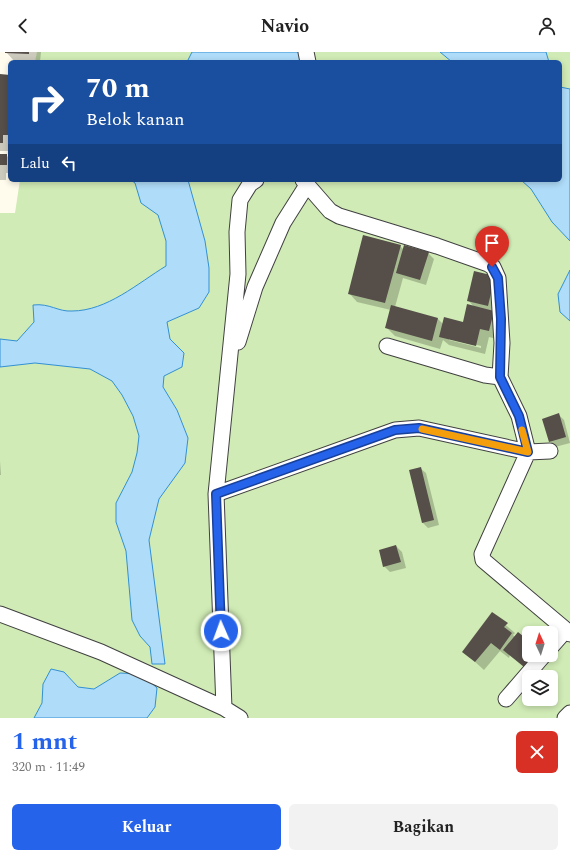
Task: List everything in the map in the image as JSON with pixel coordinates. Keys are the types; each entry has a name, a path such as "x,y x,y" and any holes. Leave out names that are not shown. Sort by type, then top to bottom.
{"lane":[{"path":"224,708 216,494 238,274 237,232 240,200 250,184 253,182"},
{"path":"228,372 255,287 283,223 305,182 330,211 339,216 437,246 492,267 498,278 501,319 500,377 519,416 528,452 482,554 483,560 568,632 558,641"},
{"path":"387,346 485,375 500,377"},
{"path":"216,494 395,430 419,428 528,452 550,451"},
{"path":"0,614 100,652 224,708 240,718"},
{"path":"506,699 538,662"},
{"path":"565,718 570,713"}],"green space":[{"path":"37,52 570,52 570,718 0,718 0,213 15,213 20,182 562,182 562,60 35,60"}],"water":[{"path":"192,52 300,52 302,60 188,60"},
{"path":"440,52 546,52 548,60 450,60"},
{"path":"562,87 570,89 570,241 552,222 531,189 523,182 562,182"},
{"path":"134,182 189,182 205,241 209,268 209,292 199,308 167,322 170,339 184,353 182,367 164,376 163,387 177,410 188,438 185,463 159,499 149,540 165,664 152,664 150,647 140,636 132,620 126,551 116,522 116,503 132,472 137,453 139,436 133,416 122,395 112,381 90,369 35,363 0,367 0,339 17,341 34,322 33,305 44,305 67,311 85,310 122,295 166,266 166,241 158,215 141,203"},
{"path":"570,270 570,321 560,312 558,294"},
{"path":"51,669 64,672 78,687 94,689 120,673 142,674 157,688 155,707 147,718 34,718 42,703 43,684"}],"building":[{"path":"29,52 29,54 5,53"},
{"path":"0,74 8,75 8,135 3,135 3,143 0,143"},
{"path":"0,154 7,154 7,165 0,165"},
{"path":"363,235 401,245 385,303 348,294"},
{"path":"404,245 429,252 420,280 396,273"},
{"path":"474,271 495,276 488,306 467,301"},
{"path":"467,304 494,311 489,331 480,329 476,346 439,337 444,317 463,322"},
{"path":"391,305 438,318 432,341 385,328"},
{"path":"559,413 566,437 549,442 542,419"},
{"path":"421,467 434,520 422,523 409,470"},
{"path":"396,545 401,562 383,567 379,550"},
{"path":"492,612 508,623 504,627 512,633 500,650 491,643 475,662 462,652"},
{"path":"518,632 522,635 522,662 536,662 530,670 528,670 503,650"}],"slow traffic":[{"path":"422,429 528,452 522,430"}],"route":[{"path":"221,631 216,494 395,430 409,428 419,428 528,452 519,416 500,377 502,343 501,319 498,278 492,267"}]}
